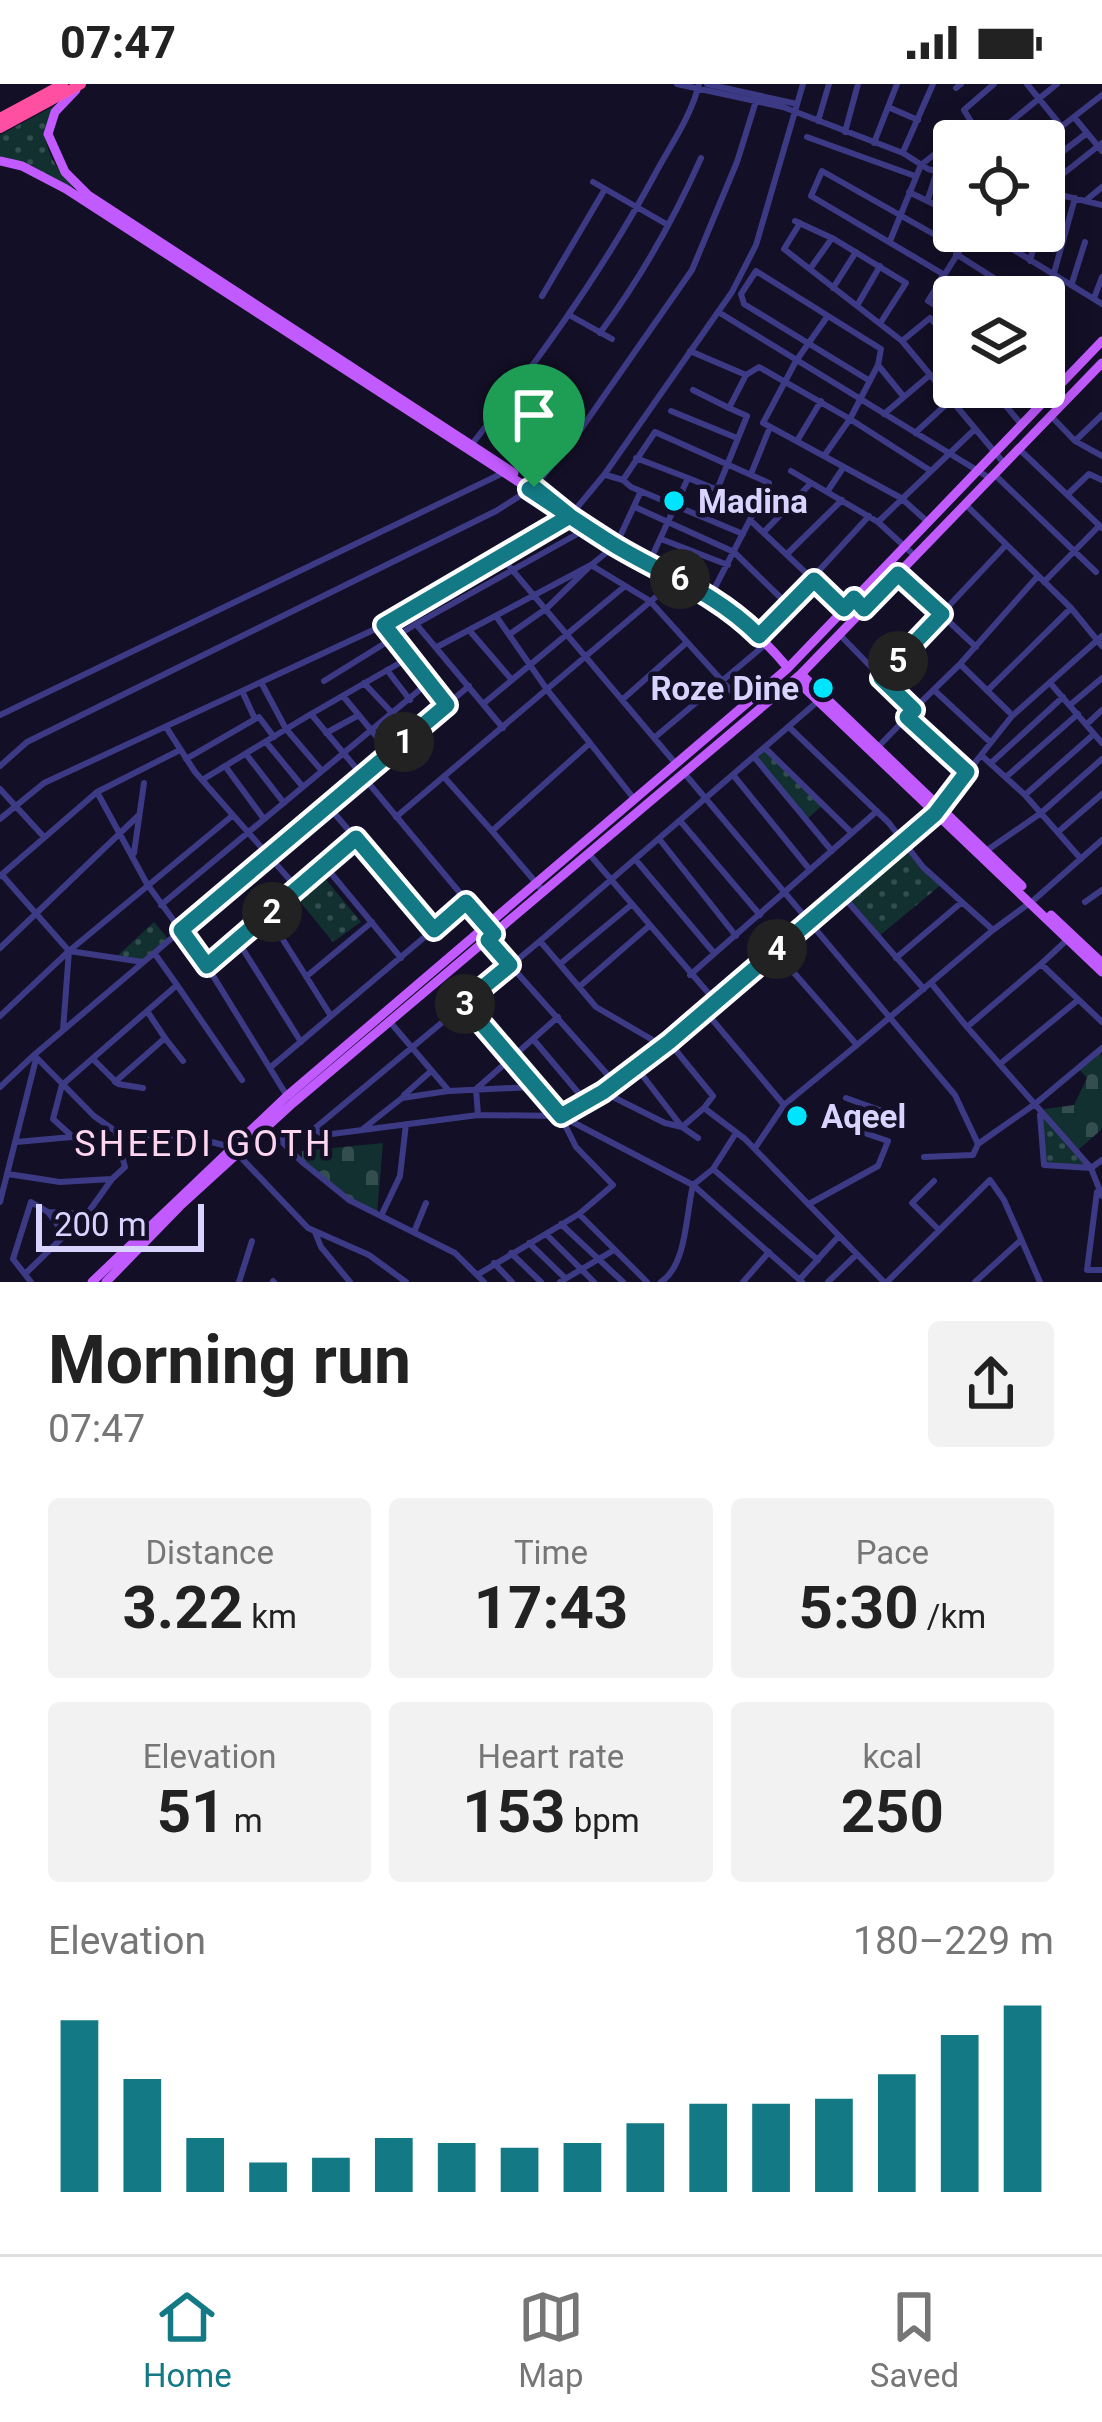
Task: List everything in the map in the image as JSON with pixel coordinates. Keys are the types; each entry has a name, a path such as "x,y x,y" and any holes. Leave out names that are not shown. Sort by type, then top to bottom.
{"highway":[{"path":"0,118 63,84"},
{"path":"0,128 82,84"}],"main road":[{"path":"82,84 48,126 53,152 88,195 472,444 570,516 712,595 788,668"},
{"path":"0,160 22,166 66,190 532,488"},
{"path":"1065,381 1102,341"},
{"path":"106,1282 290,1100 391,1022 490,934 534,881 788,668 929,523 1004,463 1102,363"},
{"path":"92,1282 290,1100 590,855 798,677 965,504 994,452 1040,408"},
{"path":"854,598 864,609"},
{"path":"798,677 817,702 1102,963"},
{"path":"798,677 873,752"},
{"path":"676,764 686,774"},
{"path":"937,811 986,851 1102,972"}],"street":[{"path":"677,84 796,108 933,168"},
{"path":"0,819 44,783 384,625 570,516 719,313 756,244 803,84"},
{"path":"818,121 829,84"},
{"path":"845,132 859,84"},
{"path":"874,143 897,84"},
{"path":"903,153 933,84"},
{"path":"969,120 964,110 994,84"},
{"path":"1027,84 1056,120"},
{"path":"1012,120 1058,84"},
{"path":"472,444 571,316 637,208 701,86"},
{"path":"701,86 796,108"},
{"path":"1065,124 1102,95"},
{"path":"0,766 27,742 496,511 532,488 581,429 692,270 737,162 756,101"},
{"path":"1093,103 1102,113"},
{"path":"888,107 918,120"},
{"path":"1065,175 1101,147 1074,117"},
{"path":"1065,150 1088,133"},
{"path":"807,137 915,176"},
{"path":"890,241 920,165 933,155"},
{"path":"600,333 668,225 701,158"},
{"path":"933,235 824,171 809,192 942,276 957,252"},
{"path":"593,182 668,225"},
{"path":"1085,201 1102,187"},
{"path":"542,296 605,189"},
{"path":"909,192 933,202"},
{"path":"928,199 933,192"},
{"path":"1065,195 1102,205"},
{"path":"1054,274 1075,198"},
{"path":"881,322 906,283 798,222 784,249 902,340 933,379"},
{"path":"809,270 832,238"},
{"path":"1072,284 1084,242"},
{"path":"833,288 856,252"},
{"path":"959,252 994,276"},
{"path":"1016,252 1102,304"},
{"path":"1030,261 1032,252"},
{"path":"857,305 880,266"},
{"path":"824,456 850,419 860,399 870,381 878,365 881,349 756,271 741,299 870,381"},
{"path":"1094,298 1102,277"},
{"path":"719,313 947,454 986,473 1096,572"},
{"path":"571,316 612,340"},
{"path":"751,474 766,425 796,361 827,317"},
{"path":"902,340 930,318 933,321"},
{"path":"690,351 746,375"},
{"path":"878,365 904,397"},
{"path":"730,408 746,375 759,367 931,471"},
{"path":"884,414 930,375"},
{"path":"693,390 901,498 929,523"},
{"path":"797,442 821,401"},
{"path":"915,433 942,408"},
{"path":"958,408 1004,463"},
{"path":"1007,408 1023,427"},
{"path":"671,411 737,439"},
{"path":"1075,441 1102,415"},
{"path":"717,490 747,416"},
{"path":"1051,416 1075,441 1102,456"},
{"path":"878,522 975,429"},
{"path":"623,480 656,432 769,483 712,595"},
{"path":"873,752 1041,579 1101,527 1018,448"},
{"path":"636,458 757,506"},
{"path":"827,492 843,468"},
{"path":"791,471 878,522 915,556"},
{"path":"0,715 503,473"},
{"path":"1068,494 1089,474 1102,480"},
{"path":"604,475 743,534"},
{"path":"649,563 688,478"},
{"path":"763,532 811,483"},
{"path":"510,634 547,608 616,545 641,491"},
{"path":"787,554 842,500"},
{"path":"314,1129 324,1136 478,1115 561,1116 587,1103 666,1044 937,811 990,742 1100,641 965,504"},
{"path":"636,507 734,551 788,605"},
{"path":"654,737 763,640 788,605 869,516"},
{"path":"750,520 844,609"},
{"path":"324,681 589,528"},
{"path":"661,539 728,565"},
{"path":"881,678 1006,545"},
{"path":"502,559 676,764"},
{"path":"591,565 650,601 744,704"},
{"path":"437,647 591,565"},
{"path":"898,574 976,647"},
{"path":"396,817 678,578"},
{"path":"483,704 625,586"},
{"path":"988,691 1071,608"},
{"path":"496,616 548,691 643,809"},
{"path":"416,624 503,728"},
{"path":"384,625 447,705"},
{"path":"469,630 512,680"},
{"path":"839,634 967,772"},
{"path":"623,700 686,644"},
{"path":"202,780 410,657"},
{"path":"960,664 1009,712"},
{"path":"387,670 410,700"},
{"path":"1070,705 1102,678"},
{"path":"161,905 430,682"},
{"path":"364,683 412,734"},
{"path":"1051,683 1102,743"},
{"path":"262,684 286,729 322,772"},
{"path":"0,1087 469,686"},
{"path":"934,690 990,742"},
{"path":"244,693 255,719"},
{"path":"343,695 391,753"},
{"path":"992,763 1063,697"},
{"path":"280,1140 314,1129 709,799 817,702"},
{"path":"1087,724 1102,710"},
{"path":"311,714 466,902 510,965 615,1082"},
{"path":"1006,777 1078,714"},
{"path":"326,733 359,715"},
{"path":"186,759 259,717 303,787"},
{"path":"166,727 202,780 298,890"},
{"path":"789,727 993,930"},
{"path":"1025,795 1094,734"},
{"path":"492,831 590,743"},
{"path":"765,748 852,833"},
{"path":"143,962 69,951 1,875 97,792 180,750"},
{"path":"246,754 284,803"},
{"path":"981,755 1025,795 1081,859"},
{"path":"755,758 832,851"},
{"path":"986,851 1041,813 1102,759"},
{"path":"225,766 265,820"},
{"path":"686,774 955,1095 978,1144"},
{"path":"734,776 810,870"},
{"path":"444,777 544,892"},
{"path":"134,857 144,784"},
{"path":"0,789 44,837"},
{"path":"97,792 147,884 207,966 290,1100"},
{"path":"1058,832 1102,794"},
{"path":"328,806 434,930"},
{"path":"690,975 877,811"},
{"path":"0,948 139,814"},
{"path":"0,1016 69,951 232,816"},
{"path":"681,822 760,914"},
{"path":"207,966 356,838"},
{"path":"659,839 736,936"},
{"path":"755,1148 784,1106 1102,840"},
{"path":"590,855 716,1002"},
{"path":"635,859 715,954"},
{"path":"325,866 401,958"},
{"path":"1085,902 1102,890"},
{"path":"841,894 1091,1168 1100,1192 1087,1270 1102,1270"},
{"path":"271,1067 466,902"},
{"path":"896,958 962,902"},
{"path":"560,964 632,904"},
{"path":"268,916 331,1016"},
{"path":"308,976 372,922"},
{"path":"579,987 649,926"},
{"path":"967,1027 1067,939"},
{"path":"540,941 596,1007 666,1044 713,1096 682,1127"},
{"path":"238,942 301,1042"},
{"path":"63,1030 69,951"},
{"path":"775,951 856,1045"},
{"path":"154,952 242,1080"},
{"path":"1041,964 1102,1022"},
{"path":"83,1146 53,1119 62,1085 177,985"},
{"path":"1000,1064 1078,1000"},
{"path":"464,1003 561,1116 693,1185 800,1281 838,1237"},
{"path":"147,1011 183,1061"},
{"path":"704,1012 784,1106"},
{"path":"476,1089 558,1016"},
{"path":"391,1022 449,1091"},
{"path":"115,1082 165,1038"},
{"path":"533,1039 587,1103"},
{"path":"924,1157 974,1155 978,1144 1037,1108 1102,1048"},
{"path":"35,1057 121,1136 188,1136 235,1151 315,1232 369,1255 406,1282"},
{"path":"0,1202 35,1057"},
{"path":"93,1059 115,1082 143,1088"},
{"path":"636,1067 682,1127 698,1138"},
{"path":"362,1131 430,1072"},
{"path":"401,1097 533,1087"},
{"path":"476,1089 478,1115"},
{"path":"603,1092 664,1124 682,1127"},
{"path":"846,1098 899,1117"},
{"path":"862,1132 870,1107"},
{"path":"704,1108 755,1148 886,1282 990,1180 1040,1282"},
{"path":"1037,1108 1044,1165 1091,1168 1102,1160"},
{"path":"477,1275 579,1214 613,1185 576,1148 561,1116"},
{"path":"381,1216 400,1176 406,1124"},
{"path":"809,1204 878,1166 888,1141 844,1126"},
{"path":"267,1127 349,1200 455,1253 484,1282"},
{"path":"24,1275 87,1214 125,1167 117,1131"},
{"path":"662,1282 678,1261 693,1185 713,1169 736,1133"},
{"path":"16,1142 72,1137"},
{"path":"0,1164 60,1183 112,1180"},
{"path":"713,1169 818,1260"},
{"path":"934,1181 911,1203 939,1230"},
{"path":"32,1282 13,1259 30,1204 35,1202 47,1212 65,1235"},
{"path":"414,1232 425,1203"},
{"path":"47,1212 87,1214"},
{"path":"579,1214 647,1282"},
{"path":"562,1224 623,1282"},
{"path":"315,1232 321,1247 350,1282"},
{"path":"546,1234 593,1282"},
{"path":"975,1282 1022,1239"},
{"path":"239,1282 252,1241"},
{"path":"529,1243 563,1280 615,1249"},
{"path":"743,1282 769,1252"},
{"path":"511,1253 541,1282"},
{"path":"828,1282 856,1255"},
{"path":"494,1264 512,1282"}],"green space":[{"path":"56,105 46,137 52,158 71,189 22,162 0,156 0,135"},
{"path":"765,748 823,805 806,820 755,758"},
{"path":"902,842 942,884 878,937 841,894"},
{"path":"323,876 361,922 333,942 297,898"},
{"path":"154,922 169,940 143,962 115,958"},
{"path":"1098,1051 1102,1056 1102,1129 1076,1152 1041,1114 1045,1109 1074,1105 1087,1078 1078,1068"},
{"path":"1039,1112 1091,1168 1044,1165"},
{"path":"383,1143 377,1214 349,1200 302,1162 302,1151"}],"place":[{"name":"Madina","path":"674,501"},
{"name":"Roze Dine","path":"823,688"},
{"name":"Aqeel","path":"797,1116"}],"district":[{"name":"SHEEDI GOTH","path":"204,1144"}],"route":[{"path":"534,487 529,489 570,516 616,545 712,595 759,636 814,580 844,609 854,598 864,609 898,574 942,614 881,678 914,710 907,717 967,772 935,814 669,1042 587,1103 561,1116 464,1003 510,965 488,940 494,934 466,902 434,930 356,838 207,966 181,930 447,705 384,625 570,516 534,487"}]}
